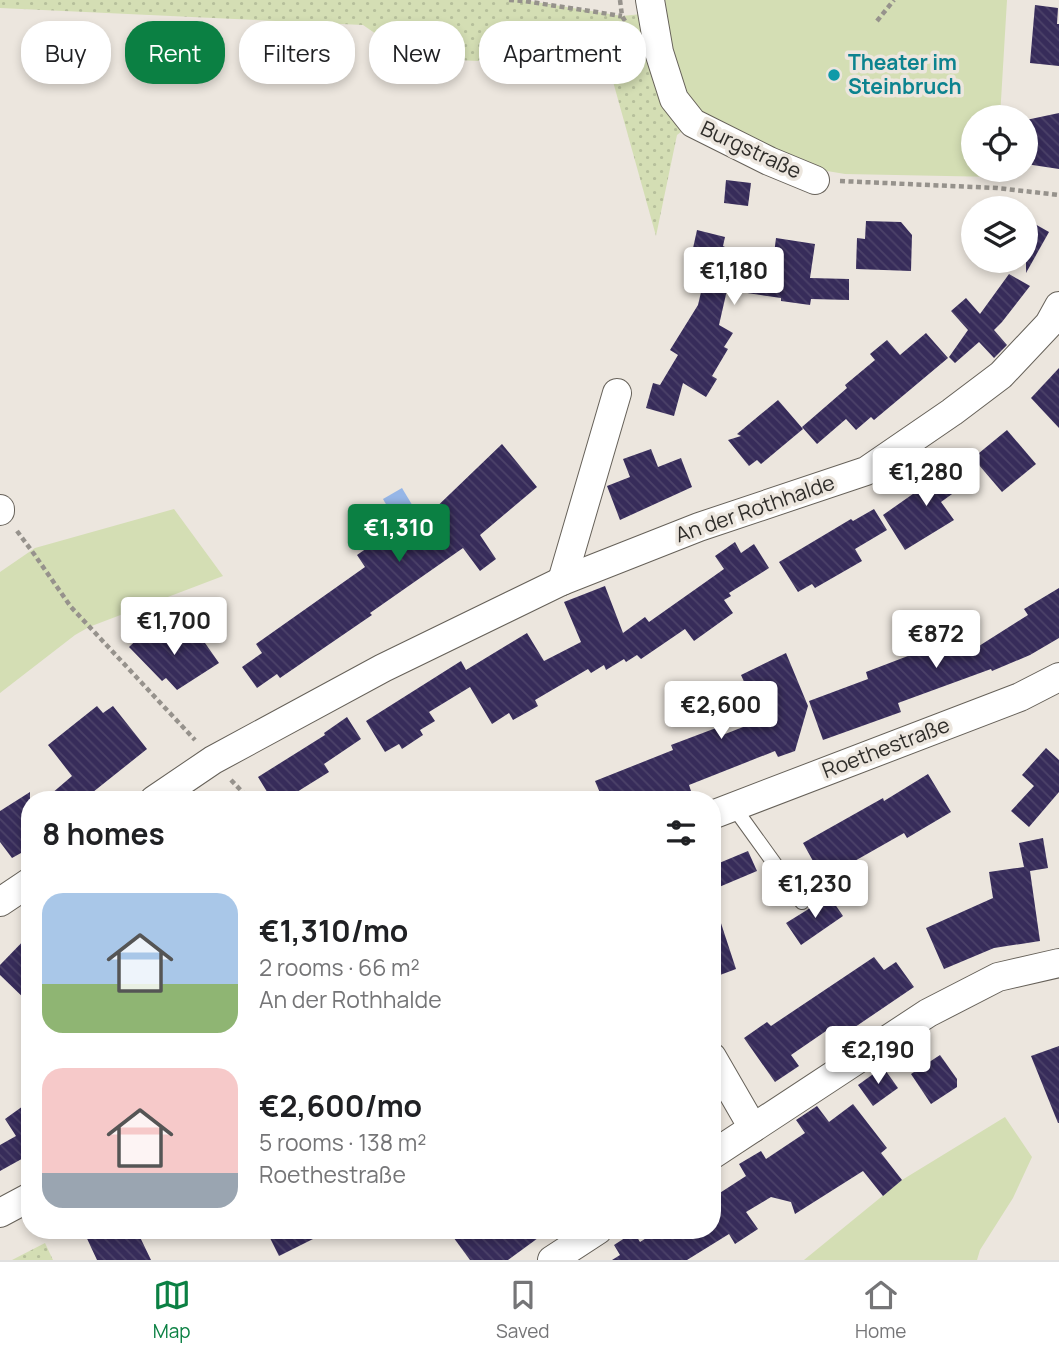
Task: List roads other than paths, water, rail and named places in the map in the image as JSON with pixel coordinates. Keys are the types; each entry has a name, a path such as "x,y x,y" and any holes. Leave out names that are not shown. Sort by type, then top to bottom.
{"street":[{"name":"Burgstraße","path":"650,0 659,52 674,99 693,123 769,161 815,180"},
{"name":"An der Rothhalde","path":"166,791 213,760 383,668 562,582 699,527 866,471 1001,375 1049,324 1059,306"},
{"path":"562,582 617,393"},
{"name":"Roethestraße","path":"723,811 1020,696 1059,677"},
{"path":"0,902 21,888"},
{"path":"721,1149 928,1013 998,977 1059,963"},
{"path":"721,1073 753,1128"},
{"path":"0,1213 21,1202"},
{"path":"552,1260 584,1239"}],"lane":[{"path":"723,811 802,902"}],"water":[{"path":"402,488 414,508 395,520 383,499"}],"place":[{"name":"Theater im Steinbruch","path":"834,75"}]}
